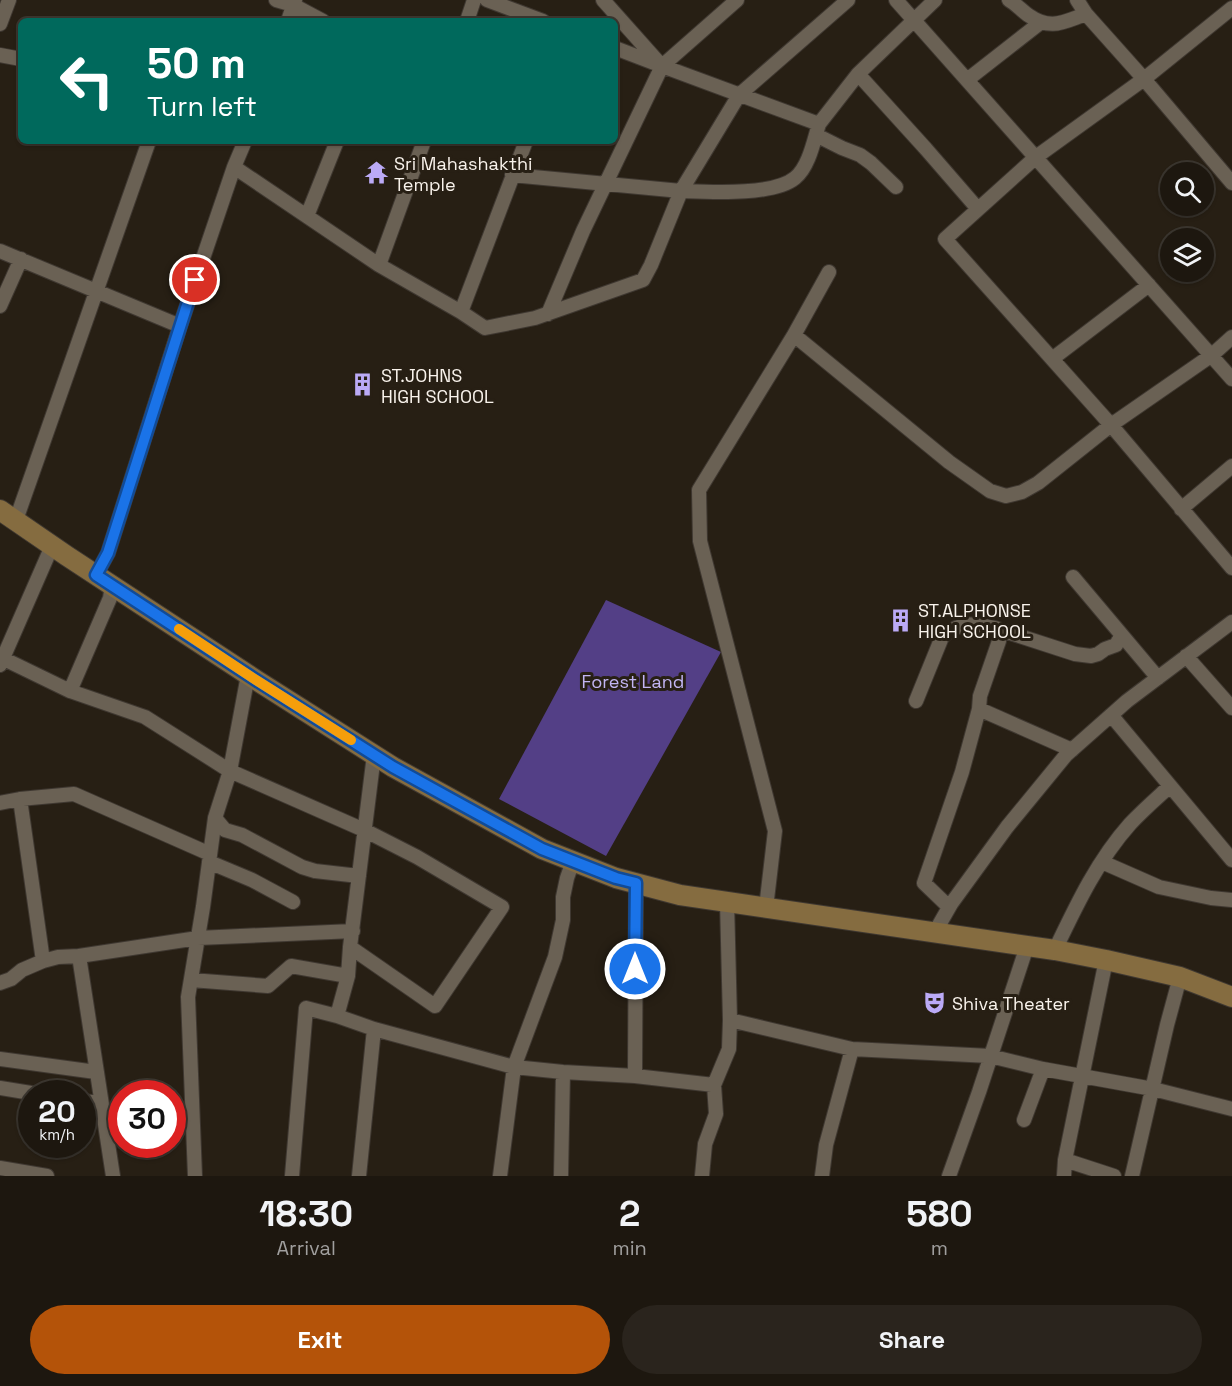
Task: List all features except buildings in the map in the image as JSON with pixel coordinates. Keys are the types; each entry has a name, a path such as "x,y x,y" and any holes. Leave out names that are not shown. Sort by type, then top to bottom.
{"street":[{"path":"0,24 9,0"},
{"path":"276,0 294,2 318,18"},
{"path":"468,18 474,0"},
{"path":"487,0 535,18"},
{"path":"603,0 662,66"},
{"path":"548,314 583,231 662,66 737,0"},
{"path":"234,167 379,265 485,328 535,318 642,280 651,265 681,191 739,95 848,0"},
{"path":"896,0 1232,379"},
{"path":"512,175 681,191 731,192 774,188 794,179 802,170 812,149 817,129 858,74 935,0"},
{"path":"1009,0 1040,23 1048,25 1058,24 1086,14"},
{"path":"1077,0 1086,14 1232,183"},
{"path":"289,18 294,2"},
{"path":"1232,8 1144,79 1036,157 945,239 1111,425 1232,568"},
{"path":"967,80 1040,23"},
{"path":"618,49 739,95 817,129 842,148 860,155 871,163 896,187"},
{"path":"0,55 18,58"},
{"path":"858,74 978,209"},
{"path":"148,144 97,291 8,515 248,675 393,767 542,849 616,878 680,895 1054,950 1180,977 1232,997"},
{"path":"70,691 110,598 104,580 108,553 180,326 244,144"},
{"path":"307,216 336,144"},
{"path":"379,265 423,144"},
{"path":"461,312 525,144"},
{"path":"0,251 180,326"},
{"path":"0,306 21,260"},
{"path":"766,908 775,831 700,541 699,490 794,335 829,272"},
{"path":"1052,359 1149,285"},
{"path":"794,335 949,462 990,491 1006,496 1022,492 1038,483 1111,425 1212,356 1232,337"},
{"path":"1181,509 1232,466"},
{"path":"52,546 1,660 70,691 145,717 230,771 364,830 417,857 502,908 435,1006 350,946"},
{"path":"1073,577 1158,678"},
{"path":"935,933 949,907 1007,826 1072,750 1127,701 1232,622"},
{"path":"916,700 942,637 961,625 973,624 995,628 1075,654 1091,656 1116,645 1120,633"},
{"path":"949,907 924,883 962,772 979,709 980,696 999,641 999,634 995,628"},
{"path":"1186,656 1232,708"},
{"path":"195,1176 188,997 215,818 230,771 248,675"},
{"path":"979,709 1072,750"},
{"path":"1111,715 1232,860"},
{"path":"337,1016 348,976 374,755"},
{"path":"1054,950 1102,862 1130,824 1170,786"},
{"path":"0,803 74,794 210,858 293,902"},
{"path":"20,799 44,961"},
{"path":"215,818 225,830 242,835 302,867 315,871 359,876"},
{"path":"501,1176 514,1067 555,957 563,920 563,897 573,861"},
{"path":"1102,862 1159,887 1232,900"},
{"path":"635,1076 636,883"},
{"path":"702,1176 705,1144 716,1114 714,1084 729,1049 728,902"},
{"path":"0,983 11,979 22,970 58,957 80,956 198,938 353,931"},
{"path":"949,1176 1027,946"},
{"path":"80,956 113,1176"},
{"path":"1064,1176 1065,1160 1106,960"},
{"path":"191,980 268,986 291,966 348,976"},
{"path":"1132,1176 1180,977"},
{"path":"292,1176 306,1008 514,1067 714,1084"},
{"path":"730,1020 852,1049 990,1056 1043,1069 1153,1089 1232,1109"},
{"path":"359,1176 374,1029"},
{"path":"822,1176 826,1145 852,1049"},
{"path":"0,1059 96,1072"},
{"path":"1024,1120 1043,1069"},
{"path":"561,1176 563,1072"},
{"path":"0,1088 18,1091"},
{"path":"96,1102 101,1103"},
{"path":"1065,1160 1114,1176"},
{"path":"0,1168 47,1176"}],"green space":[{"name":"Forest Land","path":"606,600 721,652 606,856 499,799"}],"slow traffic":[{"path":"179,629 351,740"}],"place":[{"name":"Sri Mahashakthi Temple","path":"376,173"},
{"name":"ST.JOHNS HIGH SCHOOL","path":"363,385"},
{"name":"ST.ALPHONSE HIGH SCHOOL","path":"900,620"},
{"name":"Shiva Theater","path":"934,1003"}],"route":[{"path":"195,280 108,553 96,575 393,767 542,849 616,878 636,883 635,969"}]}
